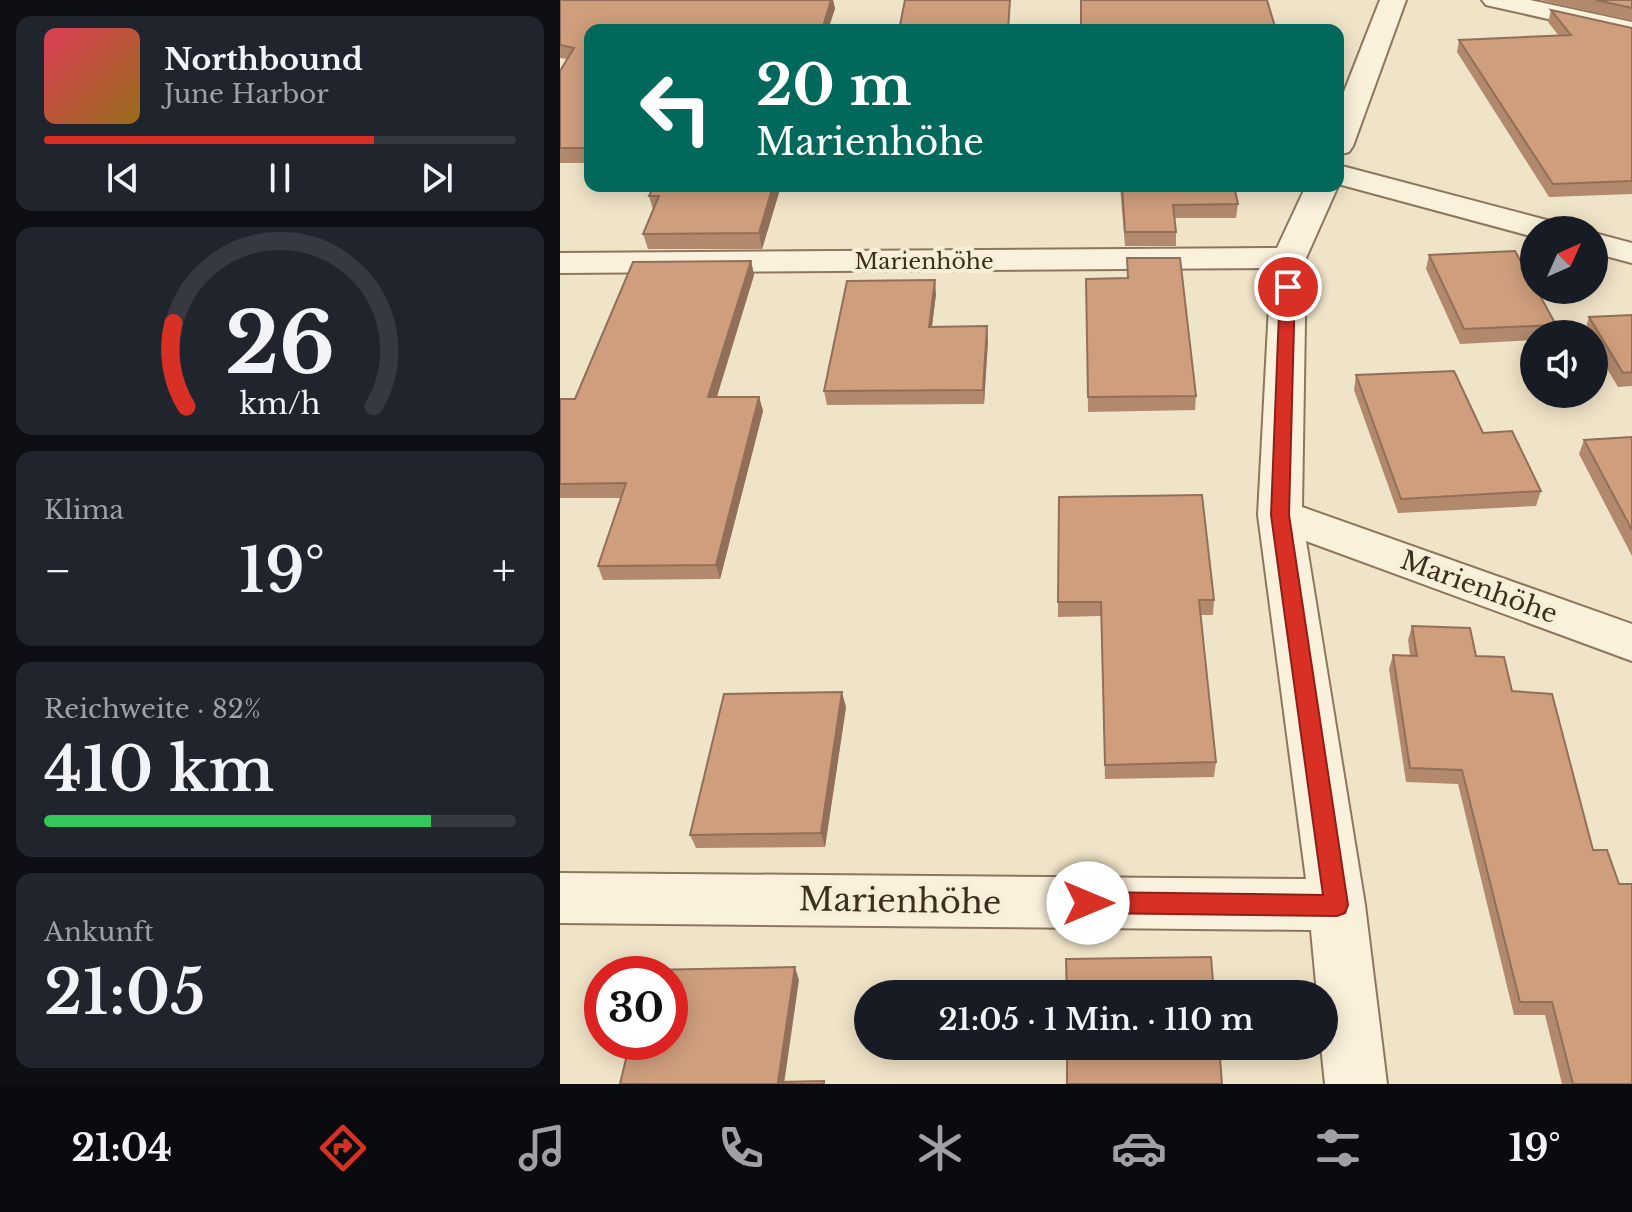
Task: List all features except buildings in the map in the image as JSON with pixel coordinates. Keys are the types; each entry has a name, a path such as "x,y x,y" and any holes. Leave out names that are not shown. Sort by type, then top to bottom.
{"street":[{"path":"1344,130 1393,0"},
{"path":"1495,0 1632,30"},
{"path":"1344,176 1520,223"},
{"path":"1319,192 1289,258 1280,515 1337,905 1356,1084"},
{"path":"1608,247 1632,253"},
{"name":"Marienhöhe","path":"560,263 1289,258"},
{"name":"Marienhöhe","path":"1280,515 1632,643"},
{"name":"Marienhöhe","path":"560,898 1337,905"}],"route":[{"path":"1088,903 1337,905 1280,515 1288,287"}]}
